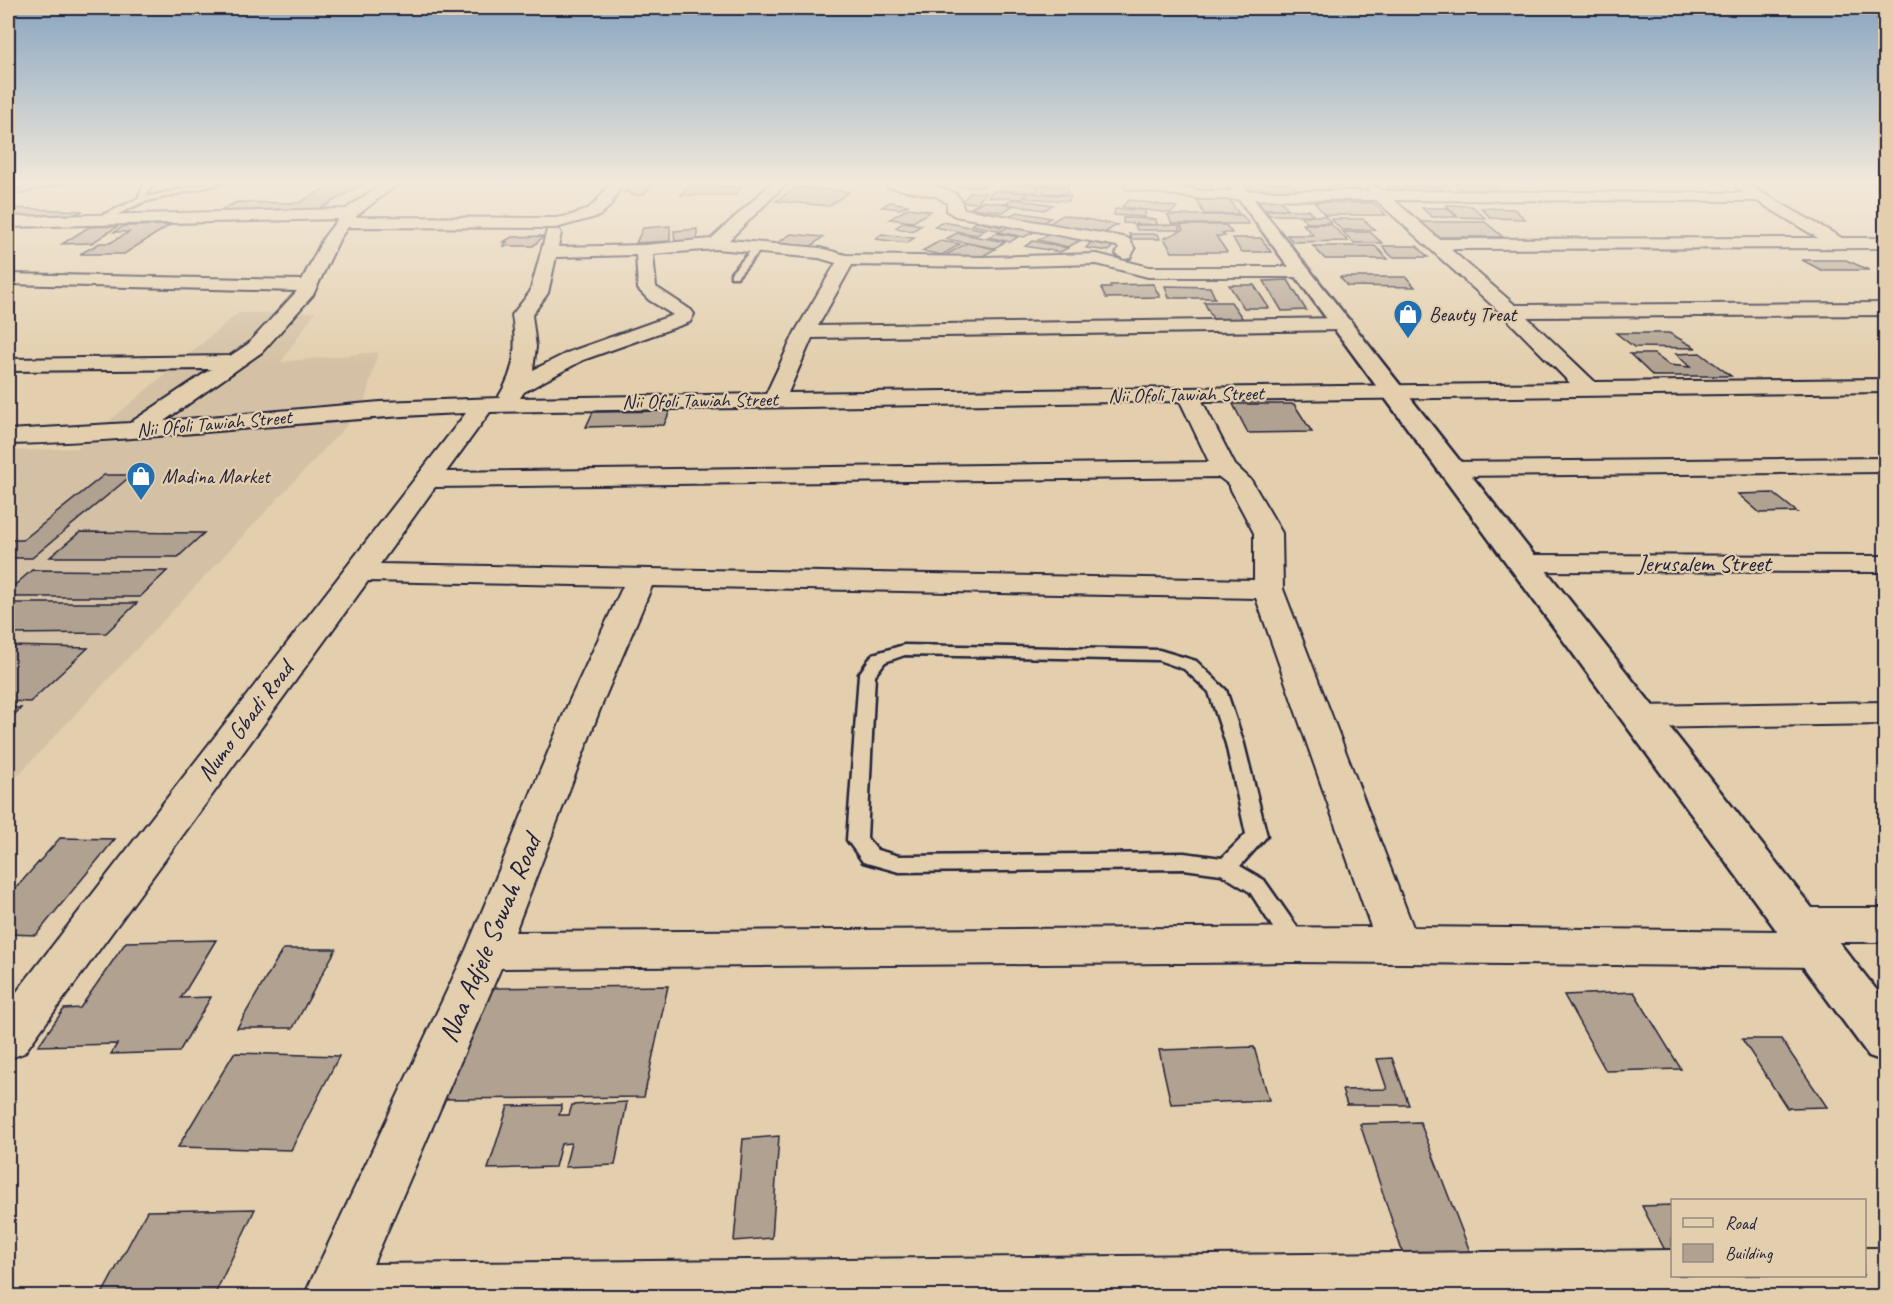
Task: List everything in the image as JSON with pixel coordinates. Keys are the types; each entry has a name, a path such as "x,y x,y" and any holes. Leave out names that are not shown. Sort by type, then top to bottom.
{"street":[{"path":"136,430 255,348 309,286 322,255 330,244"},
{"path":"502,399 527,356 522,315 539,293 550,244"},
{"path":"548,252 644,250 716,244 820,254 846,260 983,262 1097,259 1148,272 1301,272"},
{"path":"1119,263 1127,249 1124,244"},
{"path":"1280,244 1886,1040"},
{"path":"1433,244 1846,244"},
{"path":"1433,244 1510,311 1589,389"},
{"path":"502,399 576,356 683,318 684,314 679,309 653,296 646,289 644,250"},
{"path":"774,399 805,332 846,260"},
{"path":"8,279 309,286"},
{"path":"1510,311 1886,309"},
{"path":"805,332 1343,324"},
{"path":"8,365 234,362"},
{"name":"Nii Ofoli Tawiah Street","path":"8,437 136,430 502,399 774,399 1886,385"},
{"path":"1188,394 1225,469 1238,480 1268,532 1268,589 1399,946"},
{"name":"Numo Gbadi Road","path":"8,1038 428,480 502,399"},
{"path":"1451,469 1886,465"},
{"path":"428,480 1225,469"},
{"name":"Jerusalem Street","path":"1524,563 1886,564"},
{"path":"357,572 1268,589"},
{"name":"Naa Adjele Sowah Road","path":"332,1294 487,950 585,704 641,577"},
{"path":"1639,717 1886,713"},
{"path":"487,950 1296,944 1399,946 1809,937 1886,925"},
{"path":"1866,1275 1886,1275"},
{"path":"332,1294 1671,1277"}],"lane":[{"path":"734,275 759,248"},
{"path":"1226,867 1257,836 1235,744 1217,690 1190,665 1159,655 904,650 879,658 867,674 857,840 870,856 899,864 1184,861 1226,867 1257,886 1296,944"}],"shaded area":[{"name":"Madina Market","path":"315,312 281,362 378,352 363,408 8,786 8,451 77,448 238,313"}],"building":[{"path":"98,244 140,244 124,254 80,254"},
{"path":"505,244 535,244 533,246 503,246"},
{"path":"776,244 814,244 807,249 774,245"},
{"path":"935,244 960,244 942,255 922,251"},
{"path":"966,244 995,249 974,261 946,255"},
{"path":"972,244 1002,244 994,248"},
{"path":"1028,244 1047,244 1068,248 1060,252 1025,246"},
{"path":"1055,244 1074,244 1068,247"},
{"path":"1090,244 1115,244 1109,251 1086,248"},
{"path":"1167,244 1221,244 1227,252 1172,252"},
{"path":"1236,244 1265,244 1271,252 1241,252"},
{"path":"1313,246 1375,246 1388,259 1325,259"},
{"path":"1382,246 1417,246 1428,257 1392,257"},
{"path":"1802,260 1846,260 1869,270 1821,270"},
{"path":"1340,277 1406,277 1415,287 1347,286"},
{"path":"1288,280 1306,310 1282,311 1264,281"},
{"path":"1153,284 1160,297 1106,298 1101,288 1111,288 1110,285"},
{"path":"1229,285 1254,285 1269,308 1244,308"},
{"path":"1165,286 1210,287 1215,298 1169,298"},
{"path":"1204,302 1231,302 1243,319 1213,319"},
{"path":"1616,333 1669,333 1696,348 1634,347"},
{"path":"1700,353 1731,376 1653,376 1630,354 1654,354 1669,365 1690,367 1676,354"},
{"path":"1233,404 1294,404 1312,432 1248,433"},
{"path":"670,411 664,425 586,427 593,412"},
{"path":"104,475 132,475 32,558 8,558 8,540 23,540"},
{"path":"1773,493 1797,512 1760,513 1738,494"},
{"path":"80,532 204,533 178,557 50,557"},
{"path":"32,570 167,571 140,597 8,597 8,591"},
{"path":"8,603 137,603 106,633 8,634"},
{"path":"8,646 88,648 30,702 8,701"},
{"path":"8,708 21,708 8,721"},
{"path":"60,838 115,839 36,935 8,934 8,897"},
{"path":"216,940 181,998 211,997 179,1052 111,1054 117,1044 38,1046 64,1009 80,1008 126,942"},
{"path":"283,949 336,949 293,1028 237,1028"},
{"path":"668,986 644,1097 445,1099 486,988"},
{"path":"1634,992 1681,1069 1606,1071 1564,995"},
{"path":"1742,1039 1781,1039 1827,1107 1787,1108"},
{"path":"1254,1047 1269,1100 1171,1104 1159,1050"},
{"path":"234,1053 339,1056 291,1150 178,1147"},
{"path":"1392,1058 1409,1105 1347,1105 1342,1090 1387,1089 1377,1059"},
{"path":"627,1102 615,1165 565,1167 571,1143 561,1144 555,1167 488,1169 508,1106 562,1105 559,1115 569,1115 572,1105"},
{"path":"1420,1122 1474,1262 1406,1263 1360,1124"},
{"path":"779,1136 772,1238 734,1241 743,1139"},
{"path":"1671,1205 1671,1254 1667,1254 1642,1206"},
{"path":"255,1209 214,1296 101,1296 147,1211"}],"place":[{"name":"Beauty Treat","path":"1408,340"},
{"name":"Madina Market","path":"141,502"}]}
